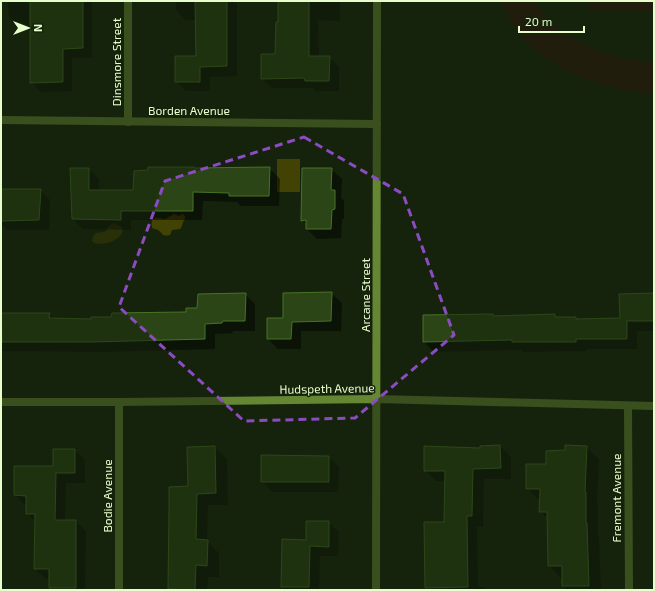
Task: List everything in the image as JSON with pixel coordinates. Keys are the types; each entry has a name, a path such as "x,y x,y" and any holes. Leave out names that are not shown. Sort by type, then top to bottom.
{"street":[{"name":"Dinsmore Street","path":"128,1 128,122"},
{"name":"Arcane Street","path":"376,590 377,1"},
{"name":"Borden Avenue","path":"1,120 377,124"},
{"name":"Hudspeth Avenue","path":"1,402 376,399 654,406"},
{"name":"Bodie Avenue","path":"119,402 119,590"},
{"name":"Fremont Avenue","path":"628,406 629,590"}],"highlighted area":[{"path":"304,137 403,194 454,335 355,418 244,421 119,307 165,181"}],"shaded area":[{"path":"501,1 535,1 550,21 560,30 584,45 612,55 640,61 654,62 654,93 622,90 606,86 573,74 558,66 544,57 522,37 510,20"},
{"path":"589,1 654,1 654,12 589,12"},
{"path":"277,159 300,159 300,192 277,192"},
{"path":"174,214 179,216 183,214 185,216 180,229 172,230 170,235 165,235 152,228 153,219 165,219"},
{"path":"113,223 120,226 122,229 122,233 119,237 108,243 101,244 94,243 92,241 95,234 106,231"}],"building":[{"path":"30,1 83,1 83,48 63,49 63,82 30,83"},
{"path":"195,1 227,1 227,66 200,67 200,82 175,82 175,56 196,56"},
{"path":"278,1 309,1 309,56 330,56 329,81 305,81 304,78 261,79 261,54 275,54"},
{"path":"148,167 270,167 269,196 229,196 229,193 193,192 193,211 121,211 121,220 72,219 70,168 89,168 89,190 133,190 134,171 148,170"},
{"path":"302,168 332,168 331,190 335,190 335,209 332,210 331,229 306,229 306,220 301,221"},
{"path":"1,189 41,189 39,220 1,221"},
{"path":"332,292 331,321 292,322 291,339 267,339 267,318 283,318 283,293"},
{"path":"246,293 245,321 223,321 222,323 205,324 205,339 92,342 2,342 1,313 50,313 49,318 91,319 91,317 111,317 112,313 186,312 186,308 197,308 198,294"},
{"path":"654,293 654,321 627,321 627,339 576,339 576,342 512,342 512,340 423,342 423,315 493,314 493,316 555,314 555,317 576,317 576,319 620,318 619,294"},
{"path":"500,445 501,468 473,469 472,516 467,516 468,587 425,588 424,522 444,522 445,471 424,471 424,446 480,448 480,446"},
{"path":"565,445 587,446 585,492 589,586 562,586 562,566 548,566 547,512 539,512 540,489 526,489 526,464 546,464 546,451 565,450"},
{"path":"215,446 216,493 197,494 196,539 208,540 207,566 196,565 195,590 168,589 169,487 188,486 187,447"},
{"path":"53,449 75,449 75,473 56,473 55,520 76,520 76,588 49,588 49,569 34,569 35,514 26,514 26,496 14,495 14,466 53,466"},
{"path":"261,455 329,456 329,482 261,482"},
{"path":"306,521 329,521 329,547 310,546 309,587 281,587 282,539 306,540"}]}
